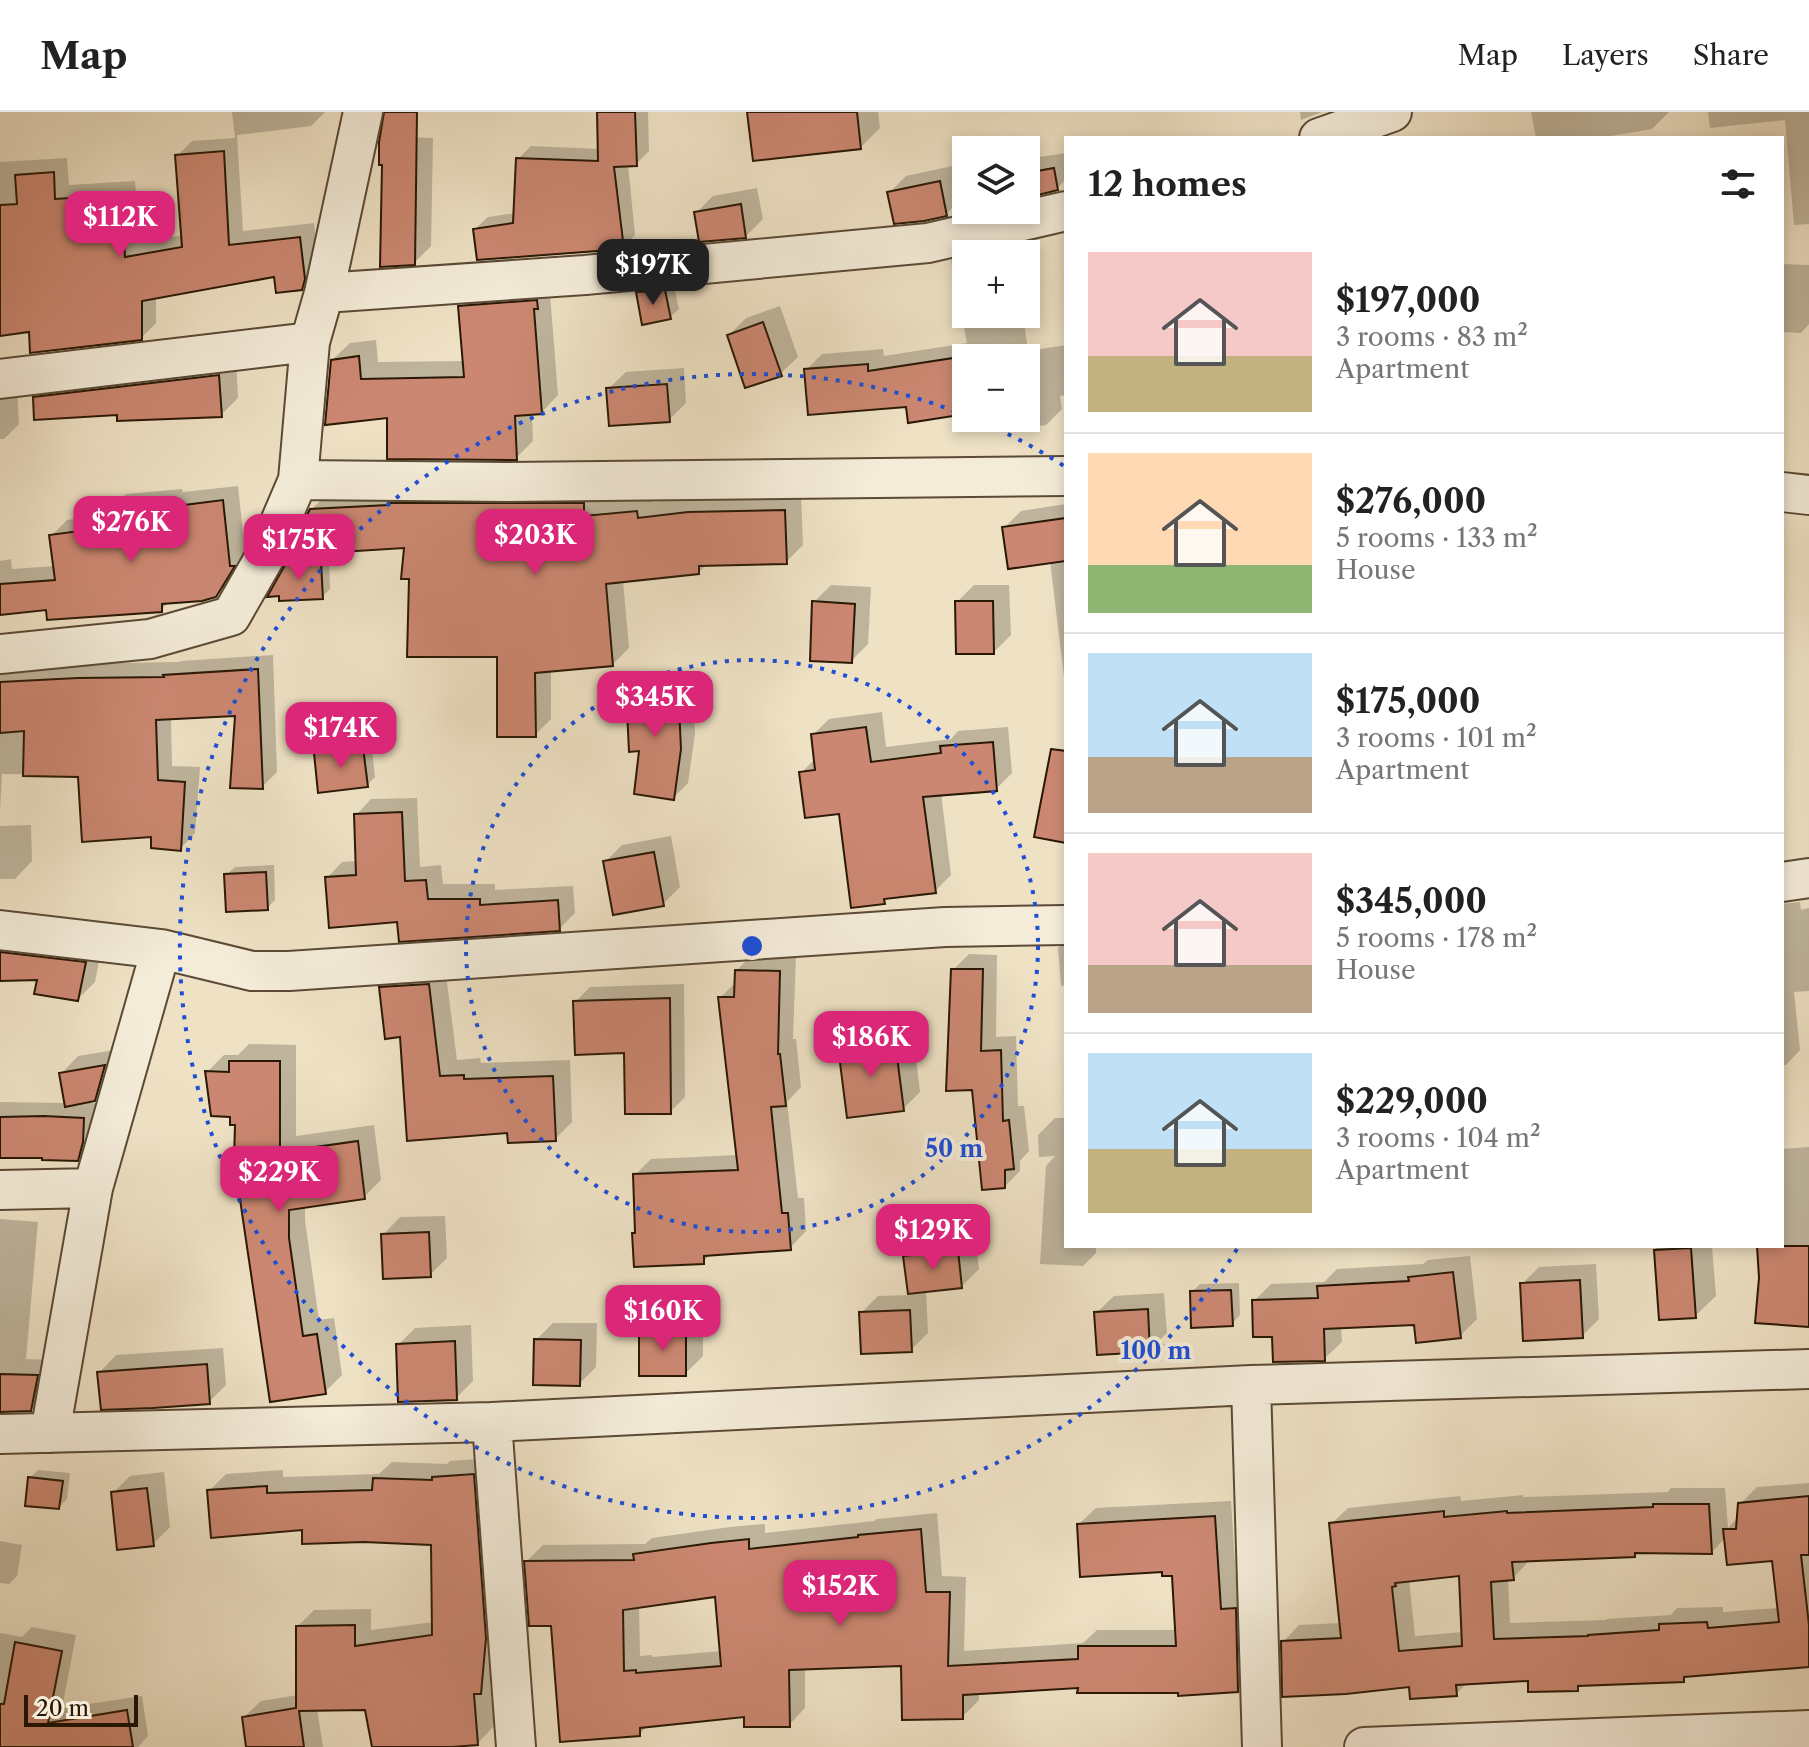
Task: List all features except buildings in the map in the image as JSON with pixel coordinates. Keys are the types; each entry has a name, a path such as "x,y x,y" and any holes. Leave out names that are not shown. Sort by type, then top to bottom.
{"street":[{"path":"0,654 150,639 231,616 266,555 298,480 310,342 324,293 363,112"},
{"path":"1325,136 1392,112"},
{"path":"324,293 585,275 928,243 1064,211"},
{"path":"0,379 310,342"},
{"path":"298,480 507,482 1064,476"},
{"path":"1784,492 1809,495"},
{"path":"1784,882 1809,878"},
{"path":"0,930 161,949 252,971 289,971 945,927 1064,925"},
{"path":"50,1433 93,1188 161,949"},
{"path":"0,1190 93,1188"},
{"path":"0,1434 492,1422 1251,1385 1809,1369"},
{"path":"1251,1385 1262,1747"},
{"path":"492,1422 516,1747"},
{"path":"1364,1747 1809,1730"}]}
